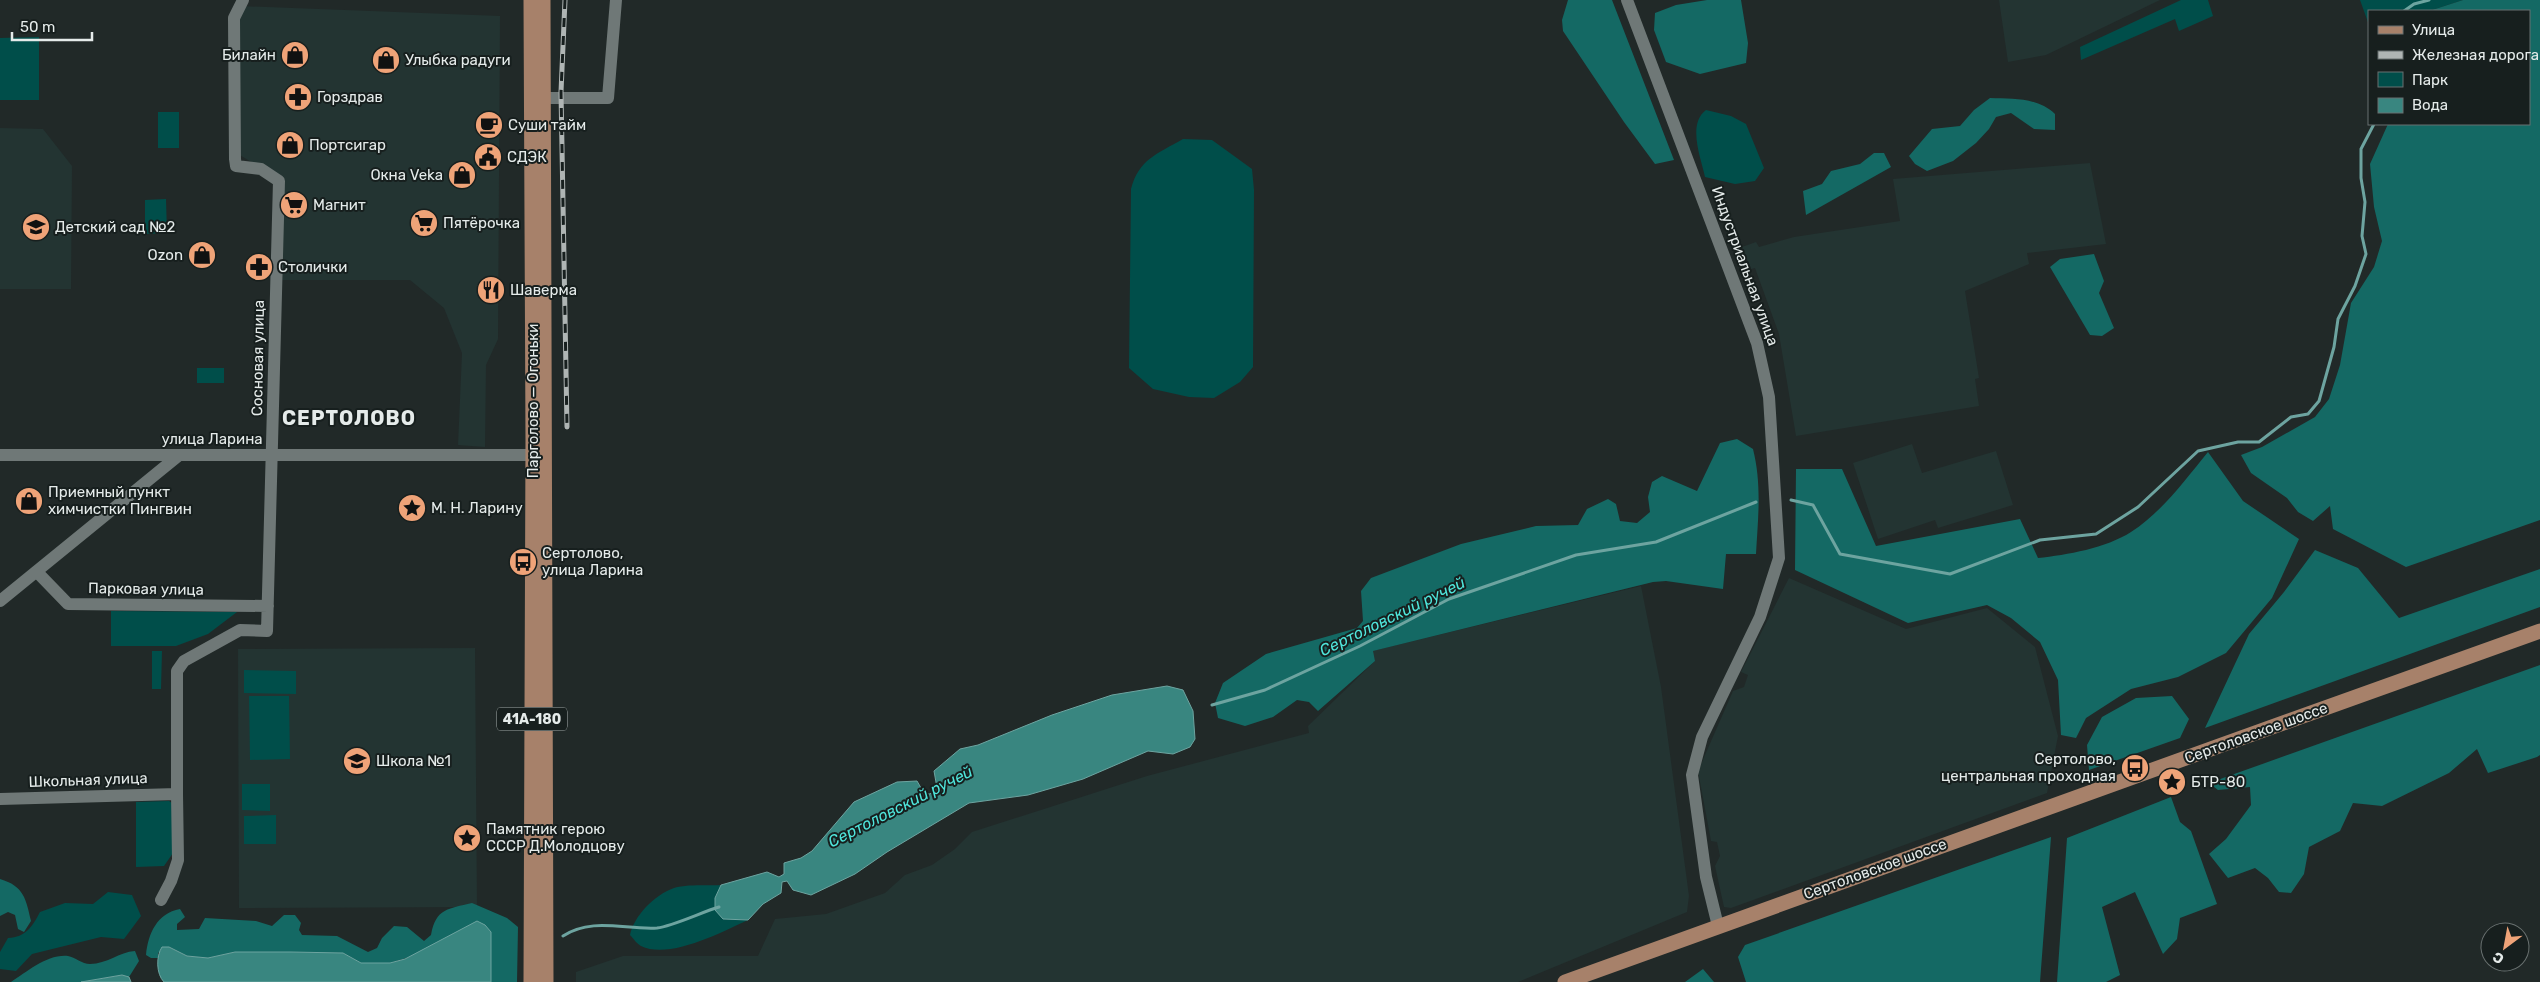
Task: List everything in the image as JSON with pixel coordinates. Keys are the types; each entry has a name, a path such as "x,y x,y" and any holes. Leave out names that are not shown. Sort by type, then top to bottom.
{"main road":[{"name":"Парголово — Огоньки","path":"531,0 546,982"},
{"name":"Парголово — Огоньки","path":"531,982 539,455 543,0"},
{"name":"Сертоловское шоссе","path":"1565,982 1898,862 2032,811 2540,631"}],"street":[{"name":"Сосновая улица","path":"177,794 177,671 184,661 240,630 267,630 279,181 260,169 236,166 234,18 243,0"},
{"path":"543,98 608,98 616,0"},
{"name":"Индустриальная улица","path":"1627,0 1757,343 1769,397 1779,558 1760,617 1702,737 1692,775 1706,877 1718,926"},
{"name":"улица Ларина","path":"0,455 539,455"},
{"path":"0,602 178,456"},
{"name":"Парковая улица","path":"37,572 68,604 268,606"},
{"path":"161,900 171,881 178,860 177,794"},
{"name":"Школьная улица","path":"0,799 177,794"}],"shaded area":[{"path":"1568,0 1612,0 1674,160 1655,164 1624,122 1563,31 1562,20"},
{"path":"1707,0 1741,0 1748,43 1746,63 1700,74 1666,62 1654,30 1655,13 1676,5"},
{"path":"1999,0 2160,0 2046,55 2008,62"},
{"path":"2463,0 2540,0 2540,520 2406,567 2333,529 2330,506 2313,521 2298,512 2287,498 2251,473 2241,455 2262,447 2315,417 2329,399 2340,365 2351,303 2374,267 2382,241 2374,207 2370,164 2388,125 2530,125 2530,10 2432,10"},
{"path":"238,6 500,16 498,339 486,365 485,447 458,445 462,353 444,308 410,280 279,280 282,180 238,154"},
{"path":"1990,98 2016,99 2040,104 2055,114 2055,130 2034,129 2011,113 1996,117 1989,129 1976,143 1953,161 1927,171 1915,164 1909,156 1932,129 1960,126 1974,110"},
{"name":"Детский сад №2","path":"0,128 43,129 72,166 71,289 0,289"},
{"path":"1874,153 1884,153 1891,167 1806,215 1803,191 1822,184 1831,171 1860,164"},
{"path":"2090,163 2106,244 2027,253 2029,264 1965,291 1979,378 1975,379 1979,406 1796,436 1779,334 1755,268 1751,269 1742,247 1756,242 1759,247 1794,237 1900,221 1893,179"},
{"path":"2094,254 2104,281 2099,293 2114,328 2102,336 2090,335 2050,267 2060,259"},
{"path":"1737,439 1753,449 1756,462 1759,501 1756,554 1726,554 1723,589 1666,581 1653,582 1373,651 1375,661 1318,711 1309,702 1297,700 1273,717 1245,726 1218,718 1215,703 1223,683 1266,654 1357,628 1363,621 1361,591 1371,578 1461,544 1536,526 1578,525 1587,509 1608,499 1616,504 1620,521 1637,523 1650,512 1648,497 1652,482 1662,476 1697,491 1720,443"},
{"path":"1912,444 1922,473 1996,451 2013,505 1938,528 1935,520 1878,539 1853,463"},
{"path":"2208,452 2243,501 2299,539 2272,598 2226,653 2178,677 2131,689 2086,718 2076,738 2061,735 2058,680 2040,642 2011,618 1987,605 1908,623 1795,570 1796,469 1842,469 1876,546 2020,519 2038,558 2074,553 2121,538 2131,532 2163,505"},
{"path":"2315,550 2358,568 2399,618 2540,569 2540,607 2205,728 2249,634 2284,592"},
{"path":"1789,578 1906,629 1987,608 2035,647 2058,736 2047,793 1731,908 1724,907 1715,866 1720,856 1717,842 1711,841 1698,771 1733,691 1744,687 1748,675 1741,672"},
{"path":"1641,586 1661,687 1689,896 1687,912 1518,982 576,982 576,972 623,956 758,956 775,919 826,914 885,893 905,875 932,865 955,849 972,832 1147,776 1309,733 1308,726 1375,661 1372,651"},
{"name":"Школа №1","path":"475,648 477,907 239,908 238,649"},
{"path":"2540,665 2540,755 2537,757 2488,773 2477,749 2449,773 2382,806 2353,803 2340,831 2309,847 2304,874 2291,893 2279,892 2268,878 2255,868 2228,878 2209,854 2226,839 2251,805 2250,787 2218,790 2209,783"},
{"path":"2172,696 2189,719 2180,738 2089,770 2087,745 2102,717 2136,698"},
{"path":"2171,797 2180,822 2191,831 2217,904 2180,918 2177,939 2163,954 2135,892 2102,907 2120,975 2106,982 2057,982 2067,838"},
{"path":"2051,837 2040,982 1746,982 1738,957 1745,945"},
{"path":"0,879 14,885 23,894 31,921 24,932 18,929 15,915 8,912 0,916"},
{"path":"472,903 507,918 518,927 517,982 491,982 491,932 390,963 361,963 343,953 235,952 208,958 187,956 169,947 158,953 158,958 151,958 146,955 149,940 155,926 165,915 180,909 185,917 177,924 177,930 199,929 205,918 256,921 272,926 284,915 295,915 301,923 299,930 302,935 337,936 368,952 377,948 382,938 394,926 407,927 424,941 431,935 436,919 444,911"},
{"path":"135,951 139,961 129,977 122,975 81,982 11,982 38,964 60,956 68,956 90,964"},
{"path":"1703,969 1714,982 1685,982"}],"green space":[{"path":"2181,0 2208,0 2213,16 2179,31 2175,19 2081,60 2080,47"},
{"path":"2360,0 2463,0 2432,10 2368,10 2368,22"},
{"path":"39,37 39,100 0,100 0,38"},
{"path":"1706,110 1731,116 1746,124 1764,168 1755,181 1735,184 1705,177 1696,132 1700,116"},
{"path":"158,112 179,112 179,148 158,148"},
{"path":"1183,139 1212,140 1252,169 1254,190 1253,367 1240,382 1214,398 1189,397 1153,389 1129,368 1131,189 1134,179 1150,158"},
{"path":"166,199 167,233 145,234 145,200"},
{"path":"197,368 224,368 224,383 197,383"},
{"path":"111,611 237,612 208,634 176,646 111,646"},
{"path":"152,651 162,651 161,689 152,689"},
{"path":"244,670 296,671 296,694 244,693"},
{"path":"249,696 289,696 290,759 250,760"},
{"path":"242,784 270,784 270,811 242,810"},
{"path":"169,801 172,803 173,853 164,866 136,867 136,802"},
{"path":"276,815 276,844 244,844 244,816"},
{"path":"721,885 715,898 723,919 748,920 695,943 666,950 641,946 630,935 640,914 652,901 667,891 685,886"},
{"path":"108,892 132,895 141,916 124,939 101,937 32,954 16,971 0,969 0,952 8,938 19,936 28,930 40,912 65,903 93,904"}],"water":[{"path":"1167,686 1183,690 1193,711 1195,739 1190,747 1173,754 1148,751 1083,779 1028,795 969,803 887,852 855,874 811,895 793,890 787,881 782,882 781,893 763,904 748,920 723,919 715,910 715,898 721,885 767,872 779,877 784,874 784,863 801,858 812,851 854,802 897,782 917,781 924,793 930,794 937,788 934,771 960,749 978,745 1052,715 1112,695"},
{"path":"477,921 485,925 491,932 491,982 164,982 158,970 159,955 162,947 169,947 187,956 208,958 235,952 343,953 361,963 390,963 405,959"},
{"path":"122,975 129,977 131,982 81,982"}],"waterway":[{"name":"Сертоловский ручей","path":"2405,10 2414,4 2429,0"},
{"name":"Сертоловский ручей","path":"1791,500 1813,505 1840,554 1950,574 2040,540 2096,534 2138,507 2198,451 2238,442 2259,442 2291,417 2308,414 2319,401 2334,347 2338,319 2355,286 2366,254 2362,236 2365,202 2361,178 2361,149 2373,125"},
{"name":"Сертоловский ручей","path":"1212,705 1265,690 1360,646 1449,599 1576,555 1656,542 1756,502"},
{"name":"Сертоловский ручей","path":"563,936 585,927 657,928 671,925 719,907"}],"railway":[{"path":"565,0 561,92 567,427"}],"place":[{"name":"Билайн","path":"295,55"},
{"name":"Улыбка радуги","path":"386,60"},
{"name":"Горздрав","path":"298,97"},
{"name":"Суши тайм","path":"489,125"},
{"name":"Портсигар","path":"290,145"},
{"name":"СДЭК","path":"488,157"},
{"name":"Окна Veka","path":"462,175"},
{"name":"Магнит","path":"294,205"},
{"name":"Пятёрочка","path":"424,223"},
{"name":"Детский сад №2","path":"36,227"},
{"name":"Ozon","path":"202,255"},
{"name":"Столички","path":"259,267"},
{"name":"Шаверма","path":"491,290"},
{"name":"Приемный пункт химчистки Пингвин","path":"29,501"},
{"name":"М. Н. Ларину","path":"412,508"},
{"name":"Сертолово, улица Ларина","path":"523,562"},
{"name":"Школа №1","path":"357,761"},
{"name":"Сертолово, центральная проходная","path":"2135,768"},
{"name":"БТР-80","path":"2172,782"},
{"name":"Памятник герою СССР Д.Молодцову","path":"467,838"}],"district":[{"name":"СЕРТОЛОВО","path":"349,418"}]}
